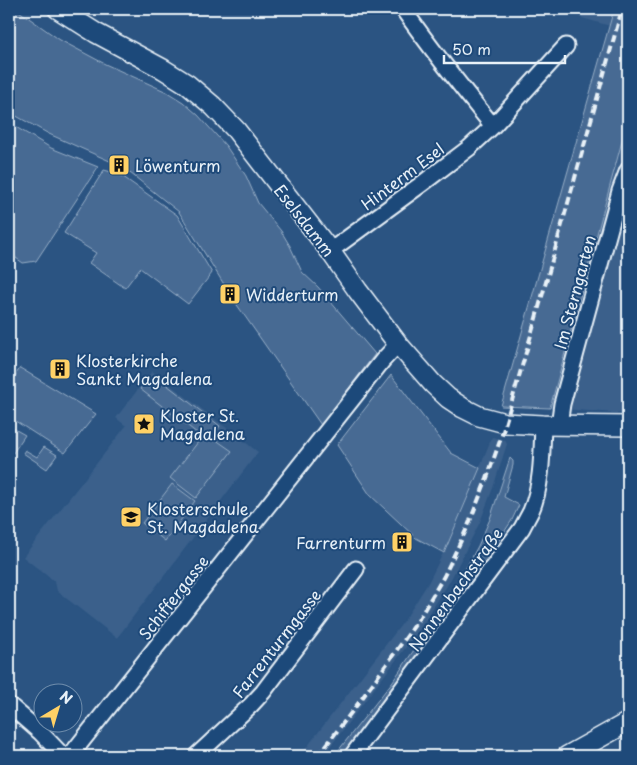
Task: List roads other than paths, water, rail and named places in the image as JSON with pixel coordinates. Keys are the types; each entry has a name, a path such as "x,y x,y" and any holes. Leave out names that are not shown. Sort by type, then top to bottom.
{"street":[{"name":"Eselsdamm","path":"58,9 96,33 163,69 186,84 213,106 236,130 330,251 398,344 448,398 479,416 504,422 628,426"},
{"path":"403,9 454,78 493,126"},
{"name":"Hinterm Esel","path":"330,251 469,148 493,126 566,46"},
{"name":"Im Sterngarten","path":"551,425 562,404 620,191 628,170"},
{"name":"Schiffergasse","path":"70,756 398,344"},
{"name":"Nonnenbachstraße","path":"352,756 522,528 532,509 551,425"},
{"name":"Farrenturmgasse","path":"196,756 263,692 356,569"},
{"path":"9,705 40,732 63,756"},
{"path":"567,756 628,722"}],"railway":[{"path":"318,756 417,622 444,576 468,526 502,435 622,9"}],"place":[{"name":"Löwenturm","path":"119,165"},
{"name":"Widderturm","path":"230,294"},
{"name":"Klosterkirche Sankt Magdalena","path":"60,369"},
{"name":"Kloster St. Magdalena","path":"144,424"},
{"name":"Klosterschule St. Magdalena","path":"131,517"},
{"name":"Farrenturm","path":"402,542"}]}
